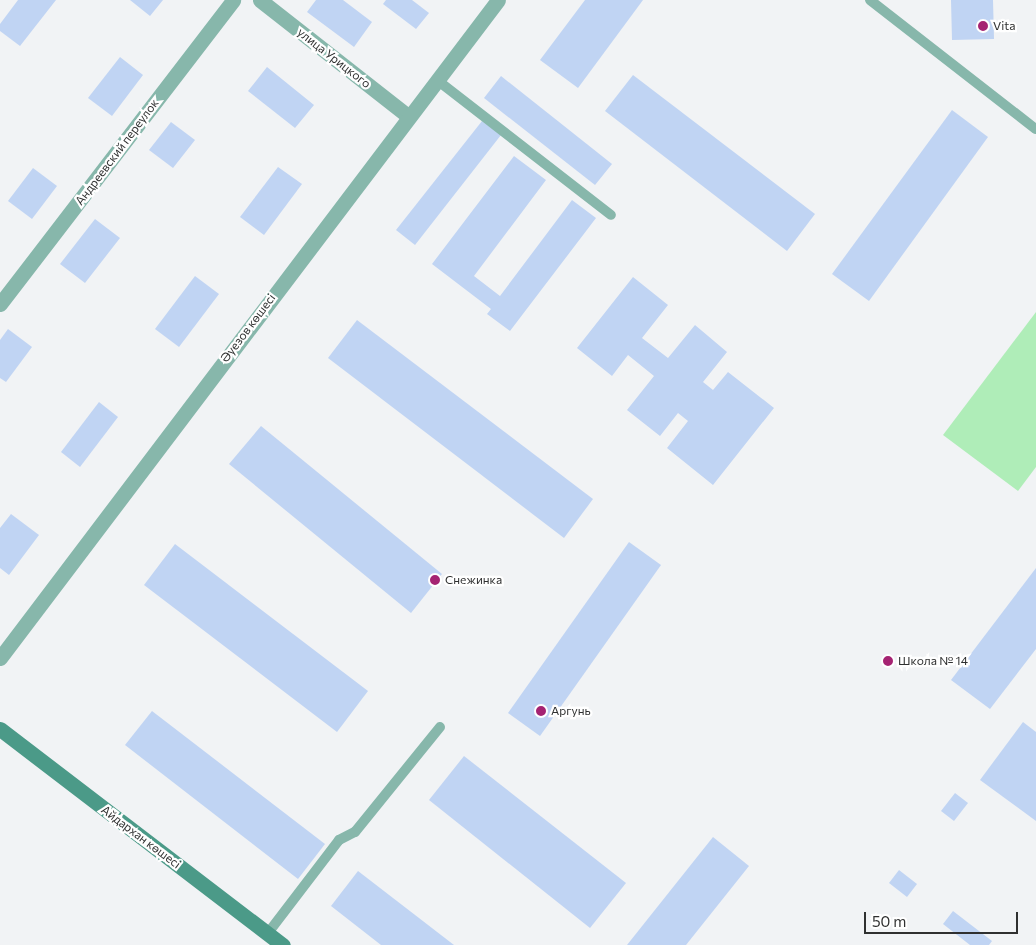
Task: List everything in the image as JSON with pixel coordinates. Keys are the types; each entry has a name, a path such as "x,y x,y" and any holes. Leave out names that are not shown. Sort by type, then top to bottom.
{"street":[{"name":"Андреевский переулок","path":"0,304 233,0"},
{"name":"улица Урицкого","path":"260,0 409,117"},
{"name":"Әуезов көшесі","path":"0,658 498,0"},
{"name":"Айдархан көшесі","path":"0,729 282,945"}],"lane":[{"path":"870,0 1036,129"},
{"path":"436,80 611,215"},
{"path":"268,934 339,840 355,832 440,727"}],"green space":[{"path":"1036,312 1036,467 1018,491 943,435"}],"building":[{"path":"18,0 56,0 20,46 0,31 0,24"},
{"path":"130,0 163,0 150,16"},
{"path":"316,0 343,0 372,22 354,47 307,12"},
{"path":"386,0 412,0 429,13 416,29 383,4"},
{"path":"585,0 643,0 578,88 540,60"},
{"path":"951,0 993,0 994,39 952,40"},
{"path":"120,57 143,75 112,116 88,98"},
{"path":"267,67 314,105 295,128 248,91"},
{"path":"633,75 815,214 787,251 605,111"},
{"path":"501,76 612,164 595,185 484,98"},
{"path":"952,110 988,137 869,301 832,274"},
{"path":"482,121 501,135 415,245 396,230"},
{"path":"171,122 195,140 173,168 149,150"},
{"path":"514,156 546,180 474,276 500,296 572,200 596,218 510,331 487,314 491,309 432,264"},
{"path":"278,167 302,184 264,235 240,217"},
{"path":"33,168 57,186 32,219 8,201"},
{"path":"95,219 120,238 85,283 60,264"},
{"path":"195,276 219,294 179,347 155,329"},
{"path":"633,277 668,305 642,338 668,358 695,325 727,352 703,382 713,390 728,372 774,408 713,485 667,448 688,421 678,413 660,436 627,410 654,376 628,355 612,376 577,348"},
{"path":"357,320 593,499 564,538 328,358"},
{"path":"8,329 32,347 6,382 0,378 0,340"},
{"path":"99,402 118,417 80,467 61,452"},
{"path":"261,426 442,574 411,613 229,464"},
{"path":"11,514 39,535 9,575 0,568 0,528"},
{"path":"629,542 661,565 540,736 508,713"},
{"path":"175,544 368,691 337,732 144,585"},
{"path":"1036,568 1036,649 990,709 951,680"},
{"path":"152,711 325,844 298,879 125,745"},
{"path":"1023,722 1036,732 1036,821 980,780"},
{"path":"464,756 626,883 590,928 429,800"},
{"path":"955,793 968,803 954,821 941,811"},
{"path":"713,837 749,866 686,945 627,945"},
{"path":"899,870 917,884 907,897 889,883"},
{"path":"358,871 454,945 381,945 331,906"},
{"path":"953,911 992,941 989,945 970,945 943,924"}],"place":[{"name":"Vita","path":"983,26"},
{"name":"Снежинка","path":"435,580"},
{"name":"Школа № 14","path":"888,661"},
{"name":"Аргунь","path":"541,711"}]}
